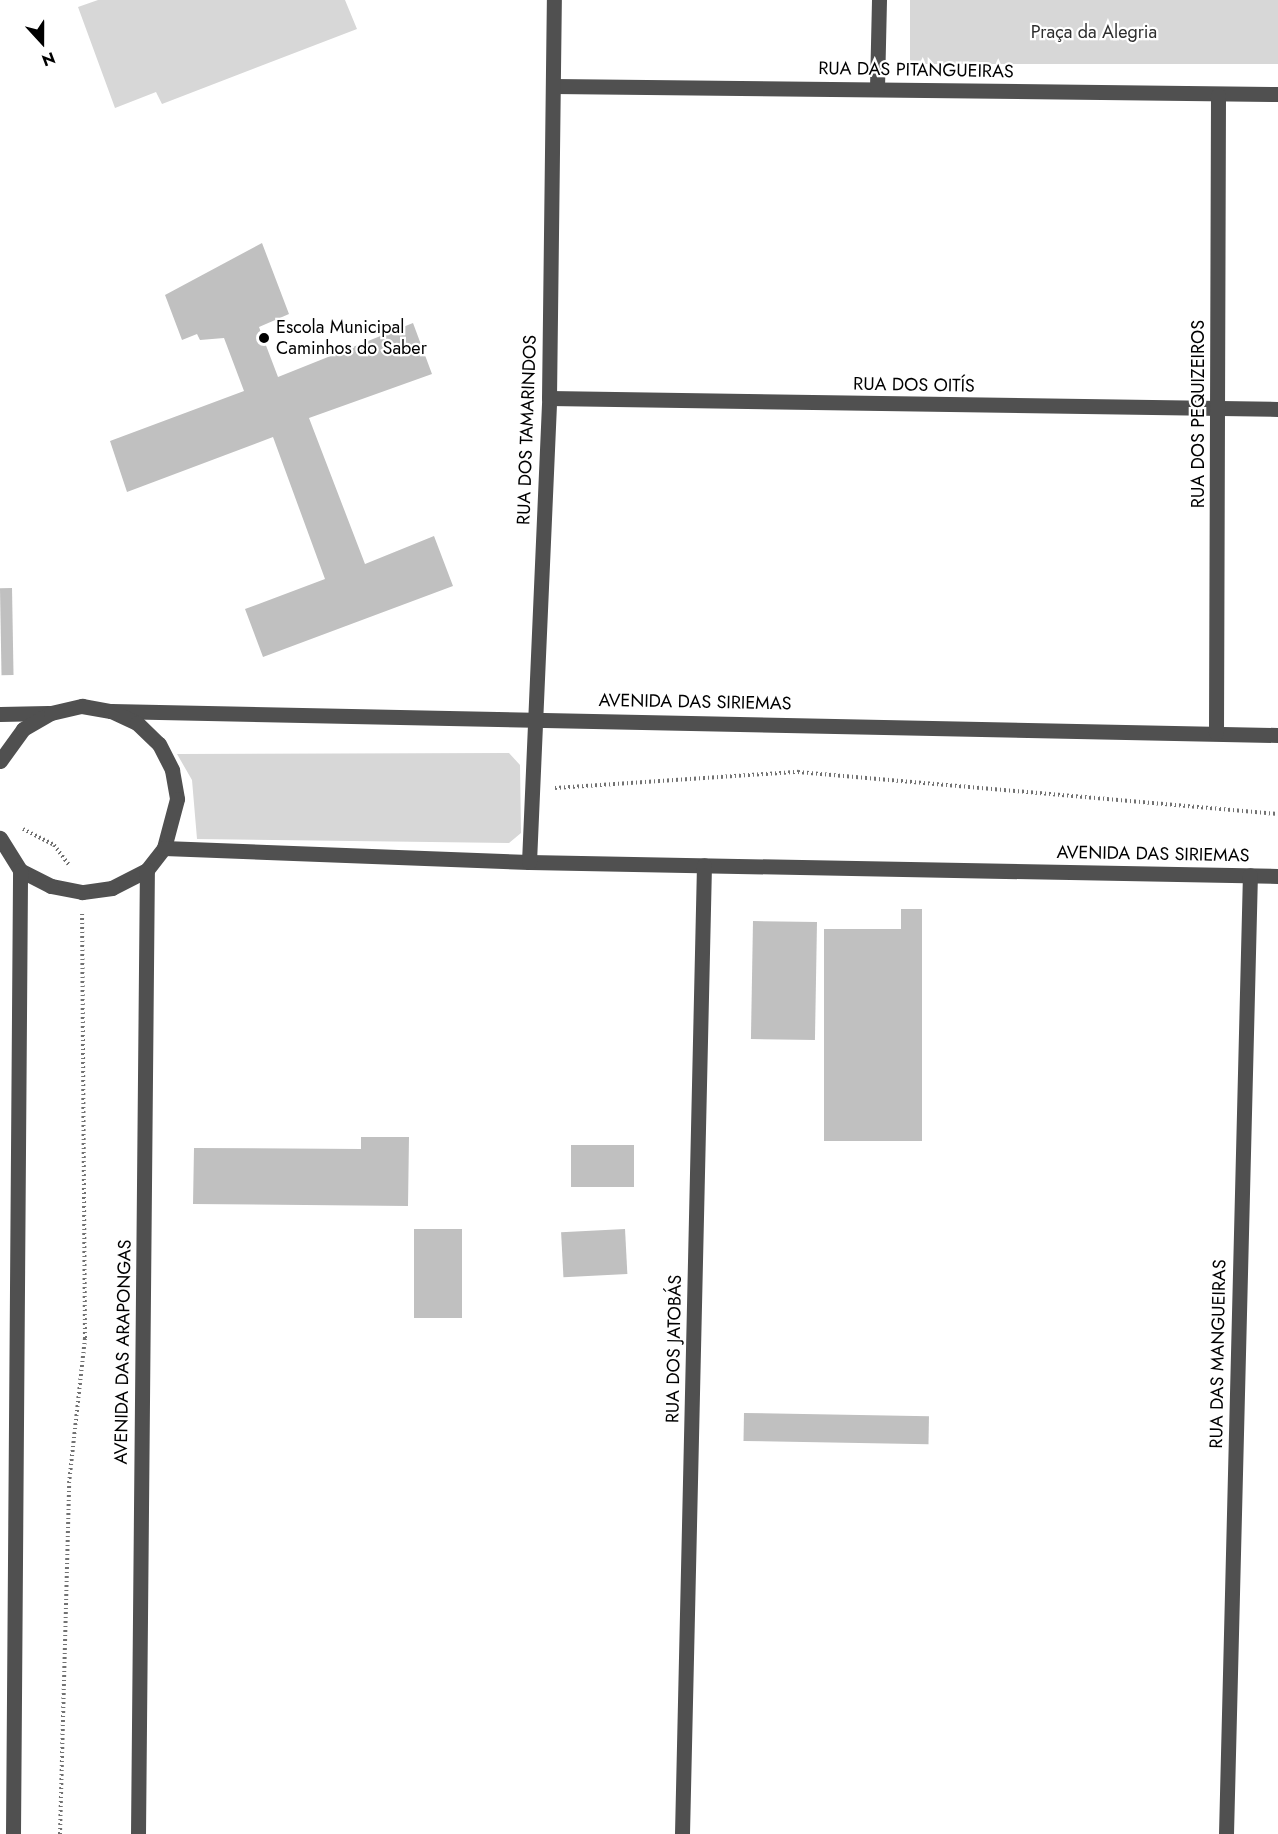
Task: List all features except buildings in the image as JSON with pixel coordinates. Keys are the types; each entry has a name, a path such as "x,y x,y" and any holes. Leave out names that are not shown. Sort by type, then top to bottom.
{"street":[{"name":"RUA DOS TAMARINDOS","path":"529,862 532,718 549,398 554,0"},
{"path":"877,88 879,0"},
{"name":"RUA DAS PITANGUEIRAS","path":"553,86 1278,94"},
{"name":"RUA DOS PEQUIZEIROS","path":"1216,733 1218,94"},
{"name":"RUA DOS OITÍS","path":"549,398 1278,410"},
{"path":"0,714 51,713 82,706 111,711 138,723 159,744 172,770 177,799 164,848 147,870 112,888 82,892 51,886 20,870 1,843"},
{"name":"AVENIDA DAS SIRIEMAS","path":"111,711 1278,735"},
{"path":"0,761 23,729 51,713"},
{"name":"AVENIDA DAS SIRIEMAS","path":"164,848 529,862 1278,876"},
{"name":"RUA DOS JATOBÁS","path":"682,1834 704,865"},
{"path":"13,1834 20,870"},
{"name":"AVENIDA DAS ARAPONGAS","path":"138,1834 147,870"},
{"name":"RUA DAS MANGUEIRAS","path":"1226,1834 1250,875"}],"path":[{"path":"531,790 798,772 1278,814"},
{"path":"16,828 54,845 82,892 85,1338 69,1483 60,1834"}],"green space":[{"path":"98,0 345,0 357,29 162,104 156,92 115,108 78,7"},
{"name":"Praça da Alegria","path":"910,0 1278,0 1278,64 910,64"},
{"path":"509,753 520,765 521,833 509,843 197,839 192,780 177,754"}],"place":[{"name":"Escola Municipal Caminhos do Saber","path":"264,338"}]}
